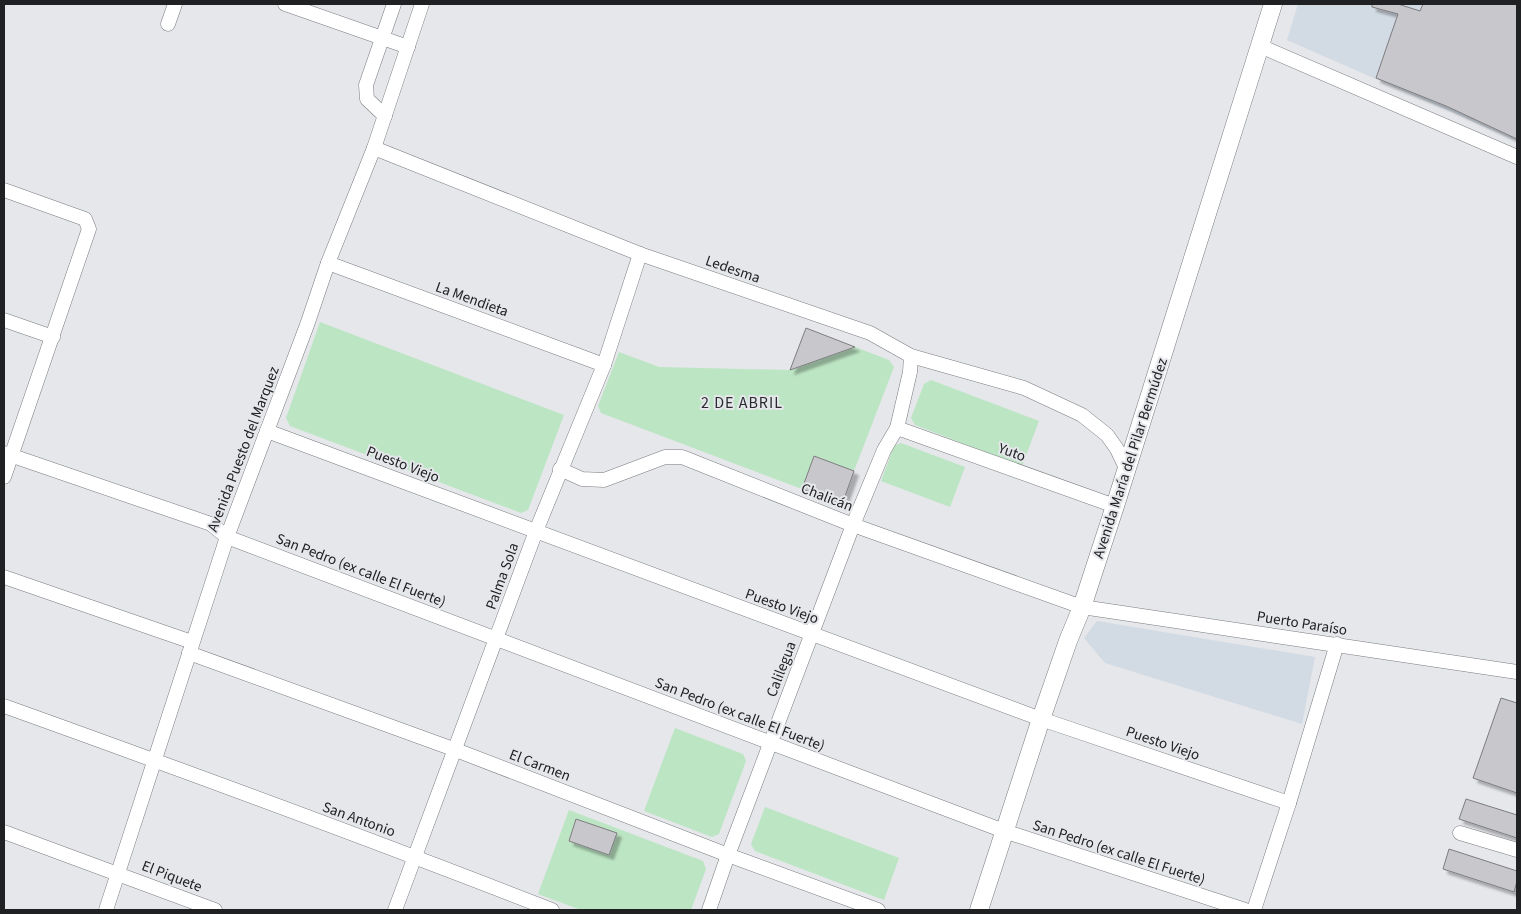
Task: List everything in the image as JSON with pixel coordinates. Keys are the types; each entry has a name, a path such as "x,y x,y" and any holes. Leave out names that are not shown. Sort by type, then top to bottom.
{"street":[{"path":"168,24 175,4"},
{"path":"284,4 408,47"},
{"path":"385,116 367,99 366,85 394,4"},
{"name":"Avenida Puesto del Marquez","path":"106,910 227,537 328,263 374,148 422,4"},
{"name":"Avenida María del Pilar Bermúdez","path":"979,910 1041,719 1082,607 1115,506 1273,4"},
{"path":"1260,46 1517,156"},
{"name":"Ledesma","path":"374,148 640,254 870,333 911,356 1024,388 1082,415 1107,435 1118,449 1126,468"},
{"path":"4,190 85,219 89,229 53,337 8,454 4,477"},
{"name":"Palma Sola","path":"396,910 536,531 604,365 640,254"},
{"name":"La Mendieta","path":"328,263 604,365"},
{"path":"4,320 53,337"},
{"name":"Calilegua","path":"709,910 853,525 884,450 897,428 910,372 911,356"},
{"name":"Yuto","path":"897,428 1115,506"},
{"name":"Puesto Viejo","path":"267,430 1041,719 1289,803"},
{"name":"San Pedro (ex calle El Fuerte)","path":"8,454 211,524 227,537 1004,831 1245,910"},
{"name":"Chalicán","path":"560,469 582,479 604,480 665,457 682,457 853,525 1082,607"},
{"name":"El Carmen","path":"4,577 728,855 878,910"},
{"name":"Puerto Paraíso","path":"1082,607 1517,672"},
{"path":"1254,910 1289,803 1337,644"},
{"name":"San Antonio","path":"4,706 415,857 552,910"},
{"name":"El Piquete","path":"4,832 215,910"},
{"path":"1460,833 1517,850"}],"shaded area":[{"path":"1298,4 1517,4 1517,141 1287,40"},
{"path":"1097,621 1315,657 1302,724 1105,663 1084,638"}],"green space":[{"path":"320,322 564,415 528,510 521,513 290,426 286,418"},
{"path":"855,347 889,360 894,367 854,471 814,456 802,489 601,413 598,406 619,352 659,367 790,370"},
{"path":"931,380 1039,421 1022,466 915,425 911,418 924,384"},
{"path":"901,443 965,467 950,507 881,481 894,446"},
{"path":"675,728 743,754 746,761 719,834 712,837 644,811"},
{"path":"765,807 899,858 884,900 755,851 751,844"},
{"path":"569,810 703,861 706,869 691,910 581,910 538,894"}],"building":[{"path":"1372,4 1398,4 1420,11 1423,4 1517,4 1517,139 1446,106 1376,78 1398,14 1372,7"},
{"path":"806,328 855,347 790,370"},
{"path":"814,456 854,471 844,499 837,502 802,489"},
{"path":"1501,698 1517,703 1517,793 1473,778"},
{"path":"1466,799 1517,815 1517,838 1459,819"},
{"path":"576,819 617,833 609,855 569,841"},
{"path":"1449,849 1517,871 1514,892 1443,869"}],"district":[{"name":"2 DE ABRIL","path":"742,402"}]}
